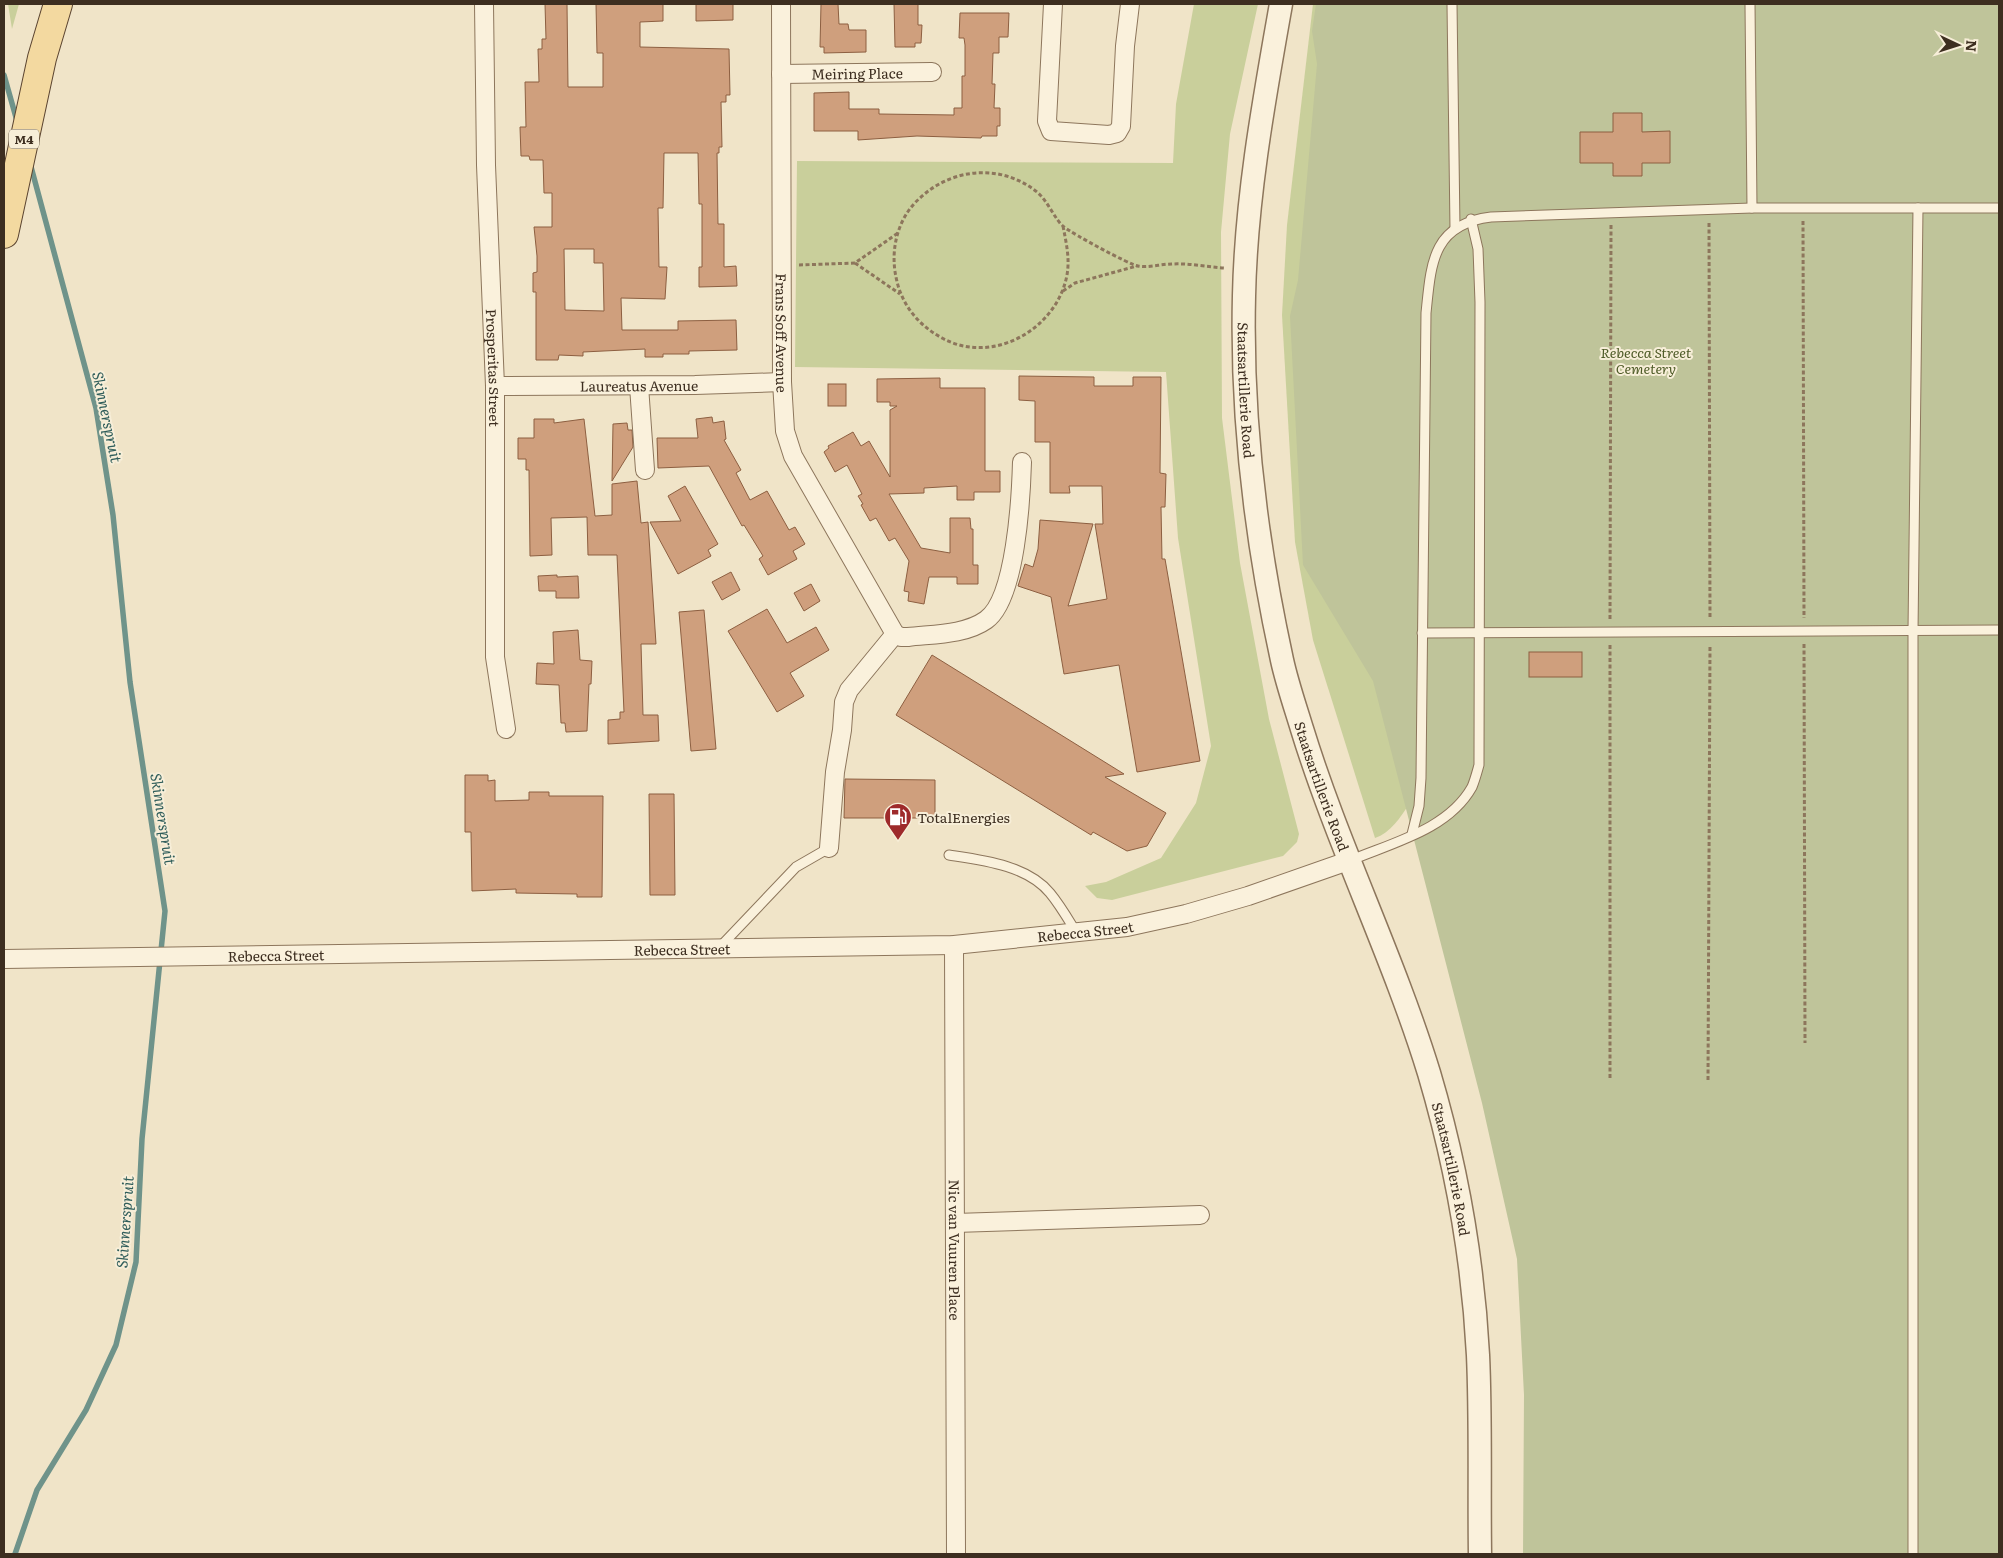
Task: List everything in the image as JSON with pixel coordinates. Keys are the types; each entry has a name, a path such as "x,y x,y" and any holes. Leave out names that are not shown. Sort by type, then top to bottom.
{"main road":[{"name":"M4","path":"5,227 35,49 39,4"},
{"name":"M4","path":"4,146 35,49 58,4"}],"street":[{"name":"Prosperitas Street","path":"484,4 486,165 495,386 495,657 506,729"},
{"name":"Frans Soff Avenue","path":"781,4 782,382 788,444 895,634"},
{"path":"1053,4 1047,121 1051,131 1109,135 1117,133 1121,126 1125,46 1130,4"},
{"name":"Staatsartillerie Road","path":"1281,4 1260,127 1247,229 1244,297 1246,414 1258,533 1283,666 1312,761 1348,861 1393,968 1429,1074 1462,1214 1473,1292 1478,1358 1480,1554"},
{"name":"Meiring Place","path":"781,74 932,72"},
{"name":"Laureatus Avenue","path":"495,386 639,386 782,382"},
{"path":"639,386 645,470"},
{"path":"829,848 835,772 842,730 842,710 849,690 895,634 901,638 967,629 986,621 995,612 1003,595 1017,534 1022,462"},
{"name":"Rebecca Street","path":"4,959 954,945 1077,934 1128,927 1186,914 1248,896 1348,861"},
{"name":"Nic van Vuuren Place","path":"954,945 956,1554"},
{"path":"955,1223 1200,1215"}],"lane":[{"path":"1452,4 1456,229"},
{"path":"1750,4 1752,208"},
{"path":"1412,834 1419,806 1421,778 1426,313 1430,268 1443,240 1471,219 1611,212 1752,208 1999,208"},
{"path":"1913,1554 1913,631 1918,208"},
{"path":"1348,861 1426,829 1450,813 1473,785 1478,765 1480,302 1478,249 1471,219"},
{"path":"1422,633 1999,630"},
{"path":"719,948 796,867 829,848"},
{"path":"949,856 985,860 1026,874 1049,892 1077,934"}],"path":[{"path":"973,172 996,173 1018,180 1037,192 1052,208 1063,226 1068,251 1067,274 1062,292 1048,316 1031,332 1011,342 988,347 965,346 943,339 924,326 909,309 901,295 894,266 895,244 902,222 914,203 931,187 951,177 973,172"},
{"path":"1063,226 1090,243 1137,266"},
{"path":"783,265 855,263 898,232"},
{"path":"855,263 901,295"},
{"path":"1062,292 1075,283 1137,266 1174,264 1230,269"}],"green space":[{"path":"8,4 19,4 12,29"},
{"path":"1194,4 1258,4 1230,134 1221,232 1222,418 1240,563 1269,719 1299,834 1297,842 1283,856 1112,900 1097,898 1085,886 1106,882 1161,858 1196,803 1211,746 1178,538 1166,372 795,367 797,161 1173,163 1176,104"},
{"path":"1313,4 1412,4 1409,804 1399,819 1386,832 1375,838 1313,640 1295,542 1282,315 1287,225"},
{"name":"Rebecca Street Cemetery","path":"1316,4 1999,4 1999,1554 1523,1554 1524,1395 1517,1259 1482,1103 1373,681 1303,565 1290,316 1298,280 1317,64 1312,31"}],"building":[{"path":"545,4 567,4 568,87 603,87 603,53 597,53 596,4 663,4 663,21 640,22 640,47 729,49 730,95 726,95 726,102 721,102 722,147 719,147 719,153 717,153 718,224 724,224 724,267 736,266 737,286 699,287 699,267 702,267 702,204 699,204 698,153 664,153 663,208 658,208 659,267 667,267 665,299 621,298 622,330 678,330 678,321 736,320 737,350 689,351 689,354 663,354 663,357 645,357 645,349 583,352 583,356 559,355 558,360 536,360 536,292 533,292 533,273 537,272 537,256 534,227 552,227 552,193 544,193 543,160 530,160 529,156 521,156 520,127 526,127 525,82 539,82 538,49 542,49 542,39 546,39","holes":["564,249 594,249 594,263 603,263 604,311 565,310"]},
{"path":"696,4 733,4 733,20 696,21"},
{"path":"821,4 838,4 839,24 848,24 849,30 866,30 866,52 824,53 824,47 820,47"},
{"path":"894,4 918,4 918,25 922,25 921,43 915,43 915,47 895,47"},
{"path":"960,13 1009,13 1008,37 999,37 999,53 993,53 992,84 995,84 994,108 1000,108 1000,126 997,126 997,136 982,136 981,138 917,136 858,140 858,131 814,131 814,93 849,92 849,109 879,109 879,114 954,115 954,108 962,108 962,76 965,76 964,38 959,38"},
{"path":"1613,113 1642,113 1642,132 1670,131 1670,163 1642,163 1642,176 1613,176 1613,163 1580,163 1580,132 1613,132"},
{"path":"1019,376 1094,377 1094,386 1133,386 1133,377 1161,377 1160,473 1166,474 1165,507 1161,507 1162,559 1165,559 1200,761 1137,772 1119,665 1064,674 1051,597 1018,586 1025,564 1033,567 1038,549 1040,520 1093,524 1068,606 1107,599 1095,524 1103,524 1102,486 1069,486 1070,493 1050,493 1050,442 1035,442 1035,401 1019,400"},
{"path":"940,378 940,388 985,388 985,471 1000,471 1000,492 974,492 974,500 957,500 957,486 924,488 924,493 889,494 921,548 950,553 950,518 970,518 971,529 973,529 973,565 978,565 978,584 957,584 957,577 929,577 924,604 908,601 909,592 904,591 909,561 895,538 889,541 876,518 870,521 858,496 862,494 847,465 835,472 824,452 829,448 828,446 853,432 861,446 869,441 890,477 890,410 897,406 890,406 890,402 877,402 877,379"},
{"path":"828,384 846,384 846,406 828,406"},
{"path":"712,417 713,423 724,421 726,439 724,440 741,470 736,473 750,500 767,491 789,530 795,527 805,544 793,551 797,559 768,575 759,559 763,556 744,525 742,526 709,466 658,468 657,438 698,438 696,419"},
{"path":"534,419 554,419 554,423 584,419 595,516 612,515 612,484 637,481 641,523 648,522 656,644 641,644 643,715 658,715 659,741 608,744 608,720 620,719 620,712 624,712 617,555 588,555 587,517 551,518 552,555 530,556 529,470 526,470 526,459 518,459 518,438 534,438"},
{"path":"627,423 628,430 632,430 633,447 612,481 613,424"},
{"path":"685,486 718,544 708,550 711,556 678,574 650,522 681,521 668,496"},
{"path":"731,572 740,590 722,600 712,582"},
{"path":"557,575 557,577 578,576 579,598 556,598 556,591 539,591 538,576"},
{"path":"811,584 820,601 804,611 794,593"},
{"path":"767,609 787,643 816,627 829,650 790,673 804,696 777,712 728,631"},
{"path":"704,610 716,749 691,751 679,612"},
{"path":"578,630 580,660 592,661 587,731 566,732 565,723 561,723 559,685 536,684 537,663 554,664 553,632"},
{"path":"1529,652 1582,652 1582,677 1529,677"},
{"path":"932,655 1124,774 1105,777 1166,813 1147,846 1127,851 1093,832 1091,835 896,715"},
{"path":"465,775 488,775 488,781 495,780 495,801 529,800 529,792 549,792 549,796 603,796 602,897 577,897 577,894 516,893 516,889 472,891 471,832 465,832"},
{"path":"845,779 935,780 935,818 844,818"},
{"path":"649,794 674,794 675,895 650,895"}],"waterway":[{"name":"Skinnerspruit","path":"4,75 17,121"},
{"name":"Skinnerspruit","path":"15,1554 37,1490 86,1410 116,1345 136,1262 142,1139 165,911 130,682 113,515 96,408 30,163"}],"place":[{"name":"TotalEnergies","path":"898,841"}]}
